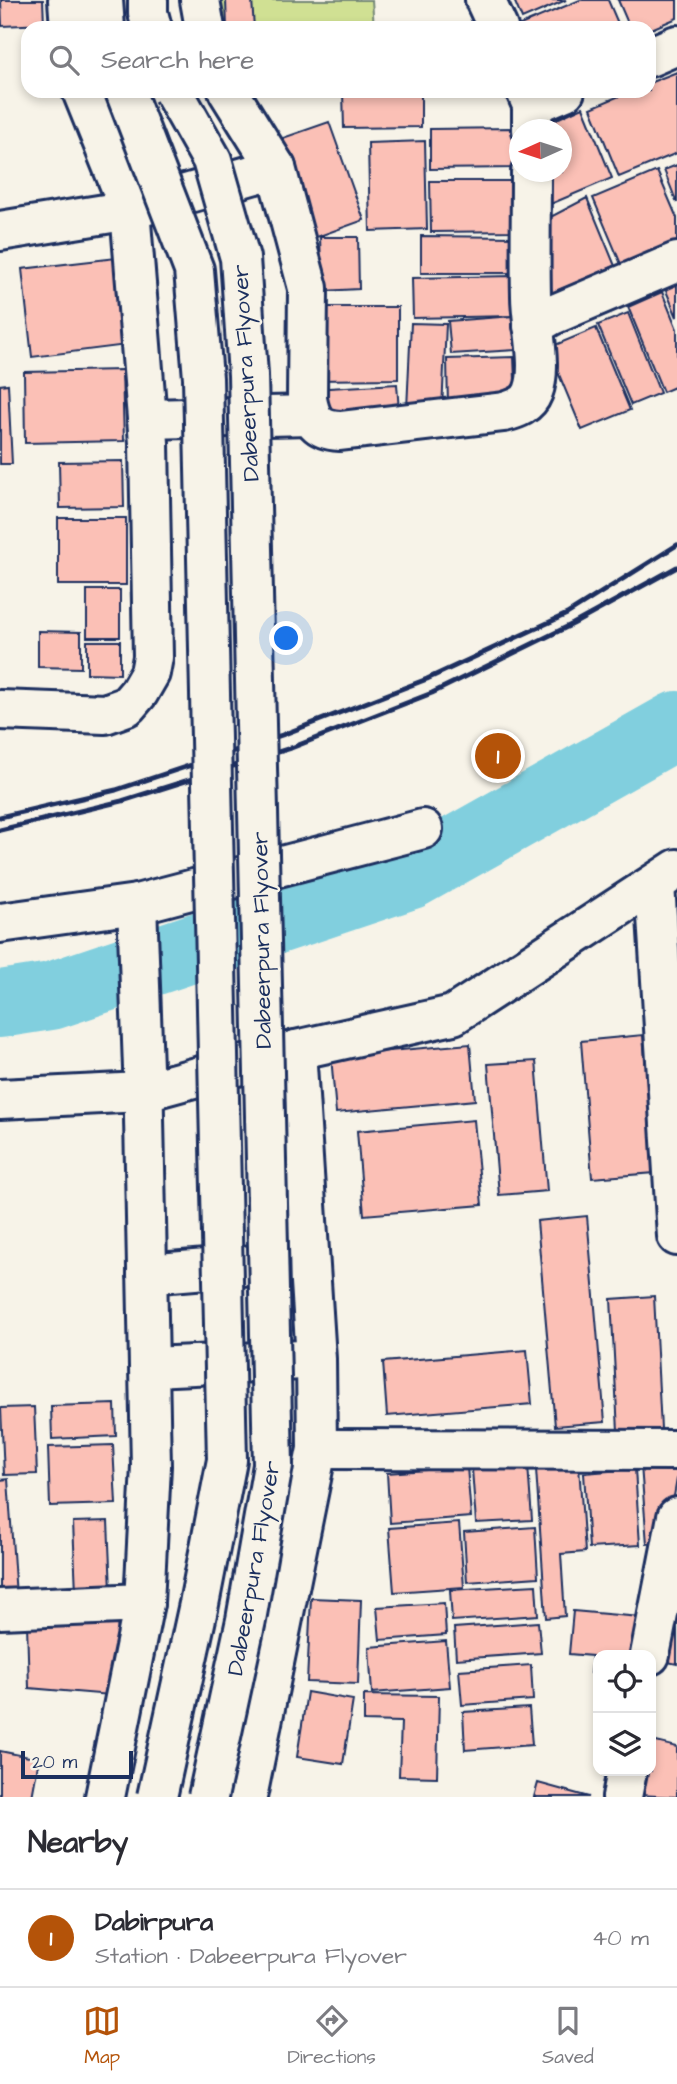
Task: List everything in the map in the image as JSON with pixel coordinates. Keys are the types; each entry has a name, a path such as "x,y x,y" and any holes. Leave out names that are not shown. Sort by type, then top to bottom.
{"street":[{"path":"68,0 70,21"},
{"path":"103,0 104,21"},
{"path":"148,0 150,21"},
{"path":"200,0 204,21"},
{"path":"485,0 495,21"},
{"path":"656,54 677,45"},
{"path":"0,710 106,715 127,706 139,692 150,673 153,657 147,419 130,210 85,98"},
{"name":"Dabeerpura Flyover","path":"128,98 194,270 203,378 227,1460 200,1604 157,1797"},
{"name":"Dabeerpura Flyover","path":"177,98 212,160 240,258 248,375 273,1451 273,1465 246,1620 208,1797"},
{"path":"233,98 276,169 308,288 307,398 310,415 328,430 340,431 517,409 529,401 534,390 536,370 531,297 531,182"},
{"path":"0,231 130,210 276,169"},
{"path":"533,326 550,316 677,262"},
{"path":"147,419 310,415"},
{"path":"0,923 97,908 137,912 423,829"},
{"path":"0,1099 143,1080 453,1015 666,877"},
{"path":"666,877 677,1236"},
{"path":"105,1797 144,1603 151,1466 151,1367 137,912"},
{"path":"247,1797 317,1449 316,1359 296,1050"},
{"path":"147,1274 309,1261"},
{"path":"151,1367 316,1359"},
{"path":"317,1449 677,1450"},
{"path":"651,1650 677,1517"},
{"path":"0,1609 144,1603"},
{"path":"622,1797 626,1776"}],"green space":[{"path":"215,0 372,0 374,21 218,21"}],"building":[{"path":"1,0 43,0 44,21 21,21 21,25 2,26"},
{"path":"226,0 252,0 254,21 227,21"},
{"path":"514,0 566,0 522,19"},
{"path":"580,0 608,0 617,21 530,21"},
{"path":"618,0 677,0 677,18 656,27 656,21 627,21"},
{"path":"677,72 677,153 619,177 591,108 615,98 656,98 656,80"},
{"path":"343,98 421,98 421,127 344,128"},
{"path":"583,107 612,178 546,206 543,182 572,182 572,119 557,119"},
{"path":"329,122 364,220 314,238 280,139"},
{"path":"509,128 509,168 430,169 430,129"},
{"path":"425,141 427,229 370,231 368,143"},
{"path":"677,165 677,203 664,170"},
{"path":"657,171 677,218 677,246 623,269 593,198"},
{"path":"430,181 514,182 515,231 431,232"},
{"path":"587,198 615,266 552,293 539,223"},
{"path":"421,236 518,237 518,273 421,273"},
{"path":"320,237 358,237 359,289 322,291"},
{"path":"116,258 127,345 32,357 22,269"},
{"path":"513,276 514,316 413,318 412,278"},
{"path":"677,280 677,317 664,286"},
{"path":"662,292 677,329 677,386 663,392 628,307"},
{"path":"312,307 398,307 398,379 313,380"},
{"path":"628,313 660,393 631,405 598,325"},
{"path":"514,316 516,350 451,354 448,321"},
{"path":"411,323 446,324 442,410 407,409"},
{"path":"596,328 630,410 582,430 548,348"},
{"path":"514,357 516,404 448,406 447,359"},
{"path":"122,370 124,441 25,443 24,372"},
{"path":"8,384 12,464 0,464 0,385"},
{"path":"397,384 399,411 314,417 312,389"},
{"path":"123,461 124,507 60,508 59,462"},
{"path":"58,518 126,518 126,585 58,585"},
{"path":"87,590 120,590 120,637 87,637"},
{"path":"38,631 81,632 81,668 38,667"},
{"path":"87,641 120,641 120,674 87,673"},
{"path":"643,1035 655,1173 592,1178 581,1041"},
{"path":"470,1044 475,1100 336,1113 331,1056"},
{"path":"536,1061 547,1191 499,1195 488,1064"},
{"path":"474,1120 482,1205 364,1215 357,1131"},
{"path":"587,1216 605,1422 555,1426 537,1221"},
{"path":"654,1296 661,1429 618,1431 611,1299"},
{"path":"527,1350 532,1404 387,1416 383,1362"},
{"path":"115,1404 116,1436 52,1439 51,1406"},
{"path":"34,1407 37,1474 4,1475 1,1408"},
{"path":"113,1445 116,1504 50,1506 48,1447"},
{"path":"677,1463 677,1479 666,1542 647,1544 641,1465"},
{"path":"528,1465 532,1520 476,1523 472,1469"},
{"path":"579,1466 585,1552 561,1554 565,1616 546,1618 536,1469"},
{"path":"467,1467 471,1517 390,1523 387,1473"},
{"path":"635,1469 640,1545 589,1548 584,1473"},
{"path":"8,1479 16,1596 0,1597 0,1480"},
{"path":"108,1521 111,1590 76,1592 73,1522"},
{"path":"459,1523 464,1587 394,1592 389,1528"},
{"path":"535,1527 538,1577 467,1582 464,1532"},
{"path":"536,1585 538,1615 452,1621 450,1590"},
{"path":"311,1598 361,1600 358,1684 307,1682"},
{"path":"444,1603 446,1635 380,1640 377,1607"},
{"path":"677,1607 677,1664 659,1660"},
{"path":"573,1611 640,1617 637,1650 593,1650 593,1673 590,1673 592,1656 569,1654"},
{"path":"117,1620 122,1696 29,1688 27,1624"},
{"path":"538,1622 541,1653 456,1659 454,1628"},
{"path":"446,1641 450,1687 372,1693 369,1647"},
{"path":"531,1665 533,1700 462,1705 459,1670"},
{"path":"307,1692 353,1700 343,1764 297,1757"},
{"path":"364,1695 439,1696 437,1777 399,1776 401,1722 364,1721"},
{"path":"529,1708 532,1745 465,1750 463,1712"},
{"path":"656,1742 677,1747 677,1797 639,1795 644,1776 656,1776"},
{"path":"0,1751 39,1759 32,1797 0,1797"},
{"path":"538,1783 589,1797 534,1797"}],"waterway":[{"path":"0,1004 51,996 411,875 677,725"}],"railway":[{"path":"0,817 116,790 282,735 427,679 567,614 677,545"},
{"path":"0,830 122,801 291,748 432,693 573,624 677,567"}],"place":[{"name":"Dabirpura","path":"498,756"}]}
